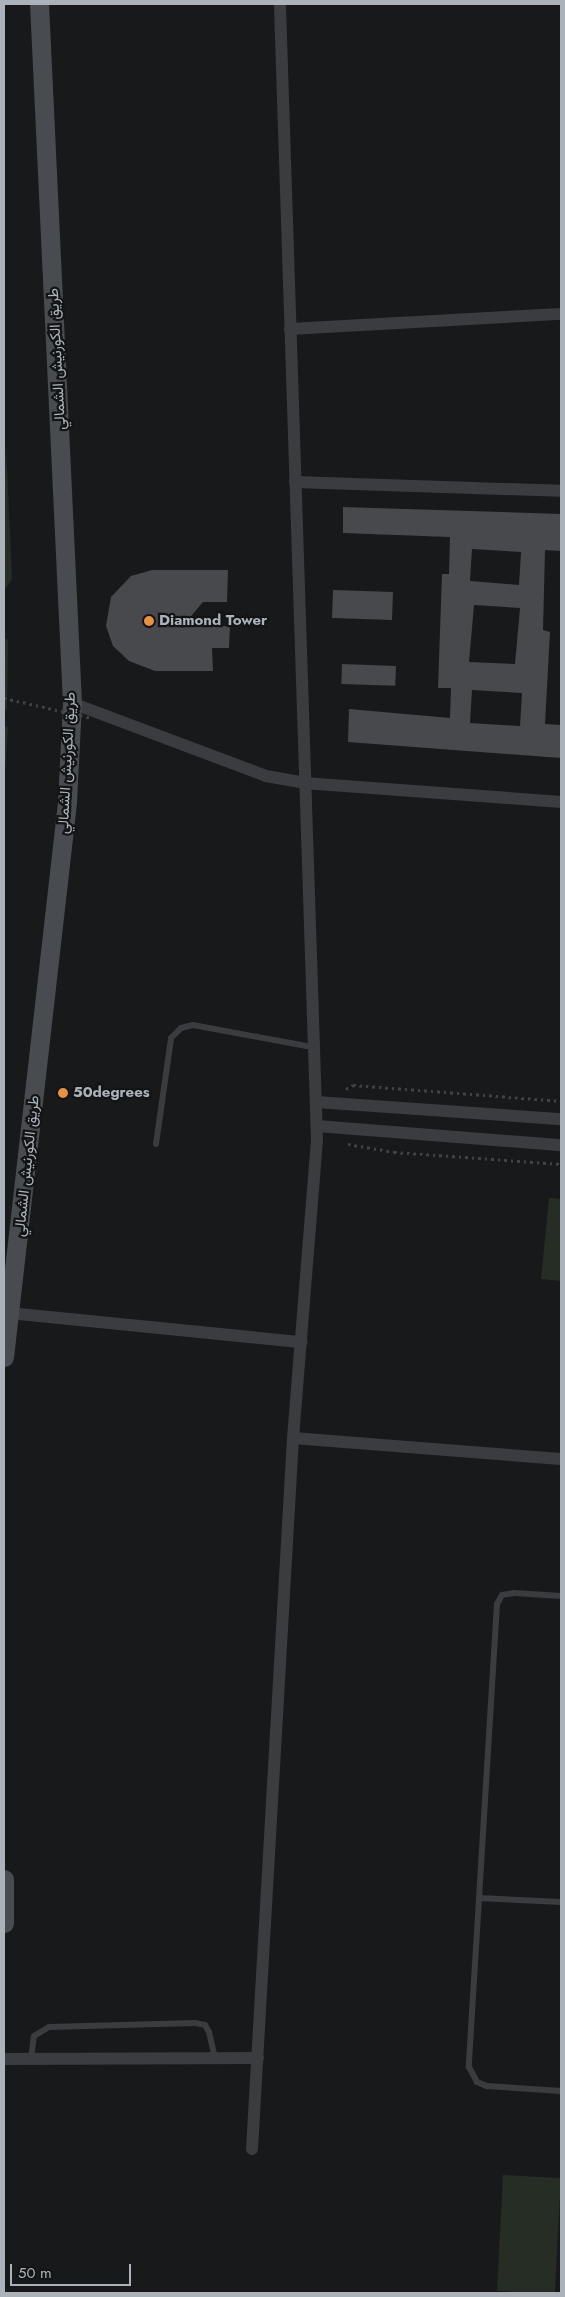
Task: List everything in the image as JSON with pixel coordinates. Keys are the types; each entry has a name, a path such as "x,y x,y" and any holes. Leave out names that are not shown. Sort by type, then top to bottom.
{"main road":[{"name":"طريق الكورنيش الشمالي","path":"4,1357 67,802 72,703 39,4"},
{"path":"4,1879 4,1923"}],"street":[{"path":"252,2149 293,1438 302,1342 317,1126 312,1047 280,4"},
{"path":"290,329 561,314"},
{"path":"295,482 561,491"},
{"path":"72,703 266,776 304,783 561,802"},
{"path":"316,1102 561,1119"},
{"path":"317,1126 561,1145"},
{"path":"9,1313 302,1342"},
{"path":"293,1438 561,1459"},
{"path":"4,2059 258,2058"}],"lane":[{"path":"156,1144 172,1038 181,1028 193,1026 312,1047"},
{"path":"561,1596 514,1593 502,1595 497,1604 469,2067 472,2076 486,2086 561,2091"},
{"path":"479,1898 561,1902"},
{"path":"30,2059 34,2036 49,2027 195,2023 205,2025 210,2032 215,2058"}],"path":[{"path":"4,698 92,718"},
{"path":"342,1092 353,1084 561,1101"},
{"path":"339,1141 367,1150 561,1164"}],"shaded area":[{"path":"6,444 12,579 4,591 4,516"},
{"path":"4,638 8,640 7,711 4,708"},
{"path":"4,726 8,727 4,787"},
{"path":"549,1198 561,1199 561,1281 541,1279"},
{"path":"503,2175 561,2178 555,2293 497,2291"}],"building":[{"path":"343,507 561,514 561,551 545,550 543,630 550,632 545,724 561,725 561,758 348,742 349,709 450,718 451,688 438,688 442,574 449,574 450,537 343,533","holes":["472,549 521,552 519,585 470,581","474,605 520,608 515,664 469,662","472,690 522,693 520,726 470,723"]},
{"name":"Diamond Tower","path":"152,570 228,570 227,602 203,602 192,615 193,627 230,626 229,648 212,648 213,671 155,671 129,661 113,646 106,626 111,597 131,576"},
{"path":"333,590 393,592 392,620 332,618"},
{"path":"342,664 396,666 395,686 341,684"}],"place":[{"name":"Diamond Tower","path":"149,621"},
{"name":"50degrees","path":"63,1093"}]}
